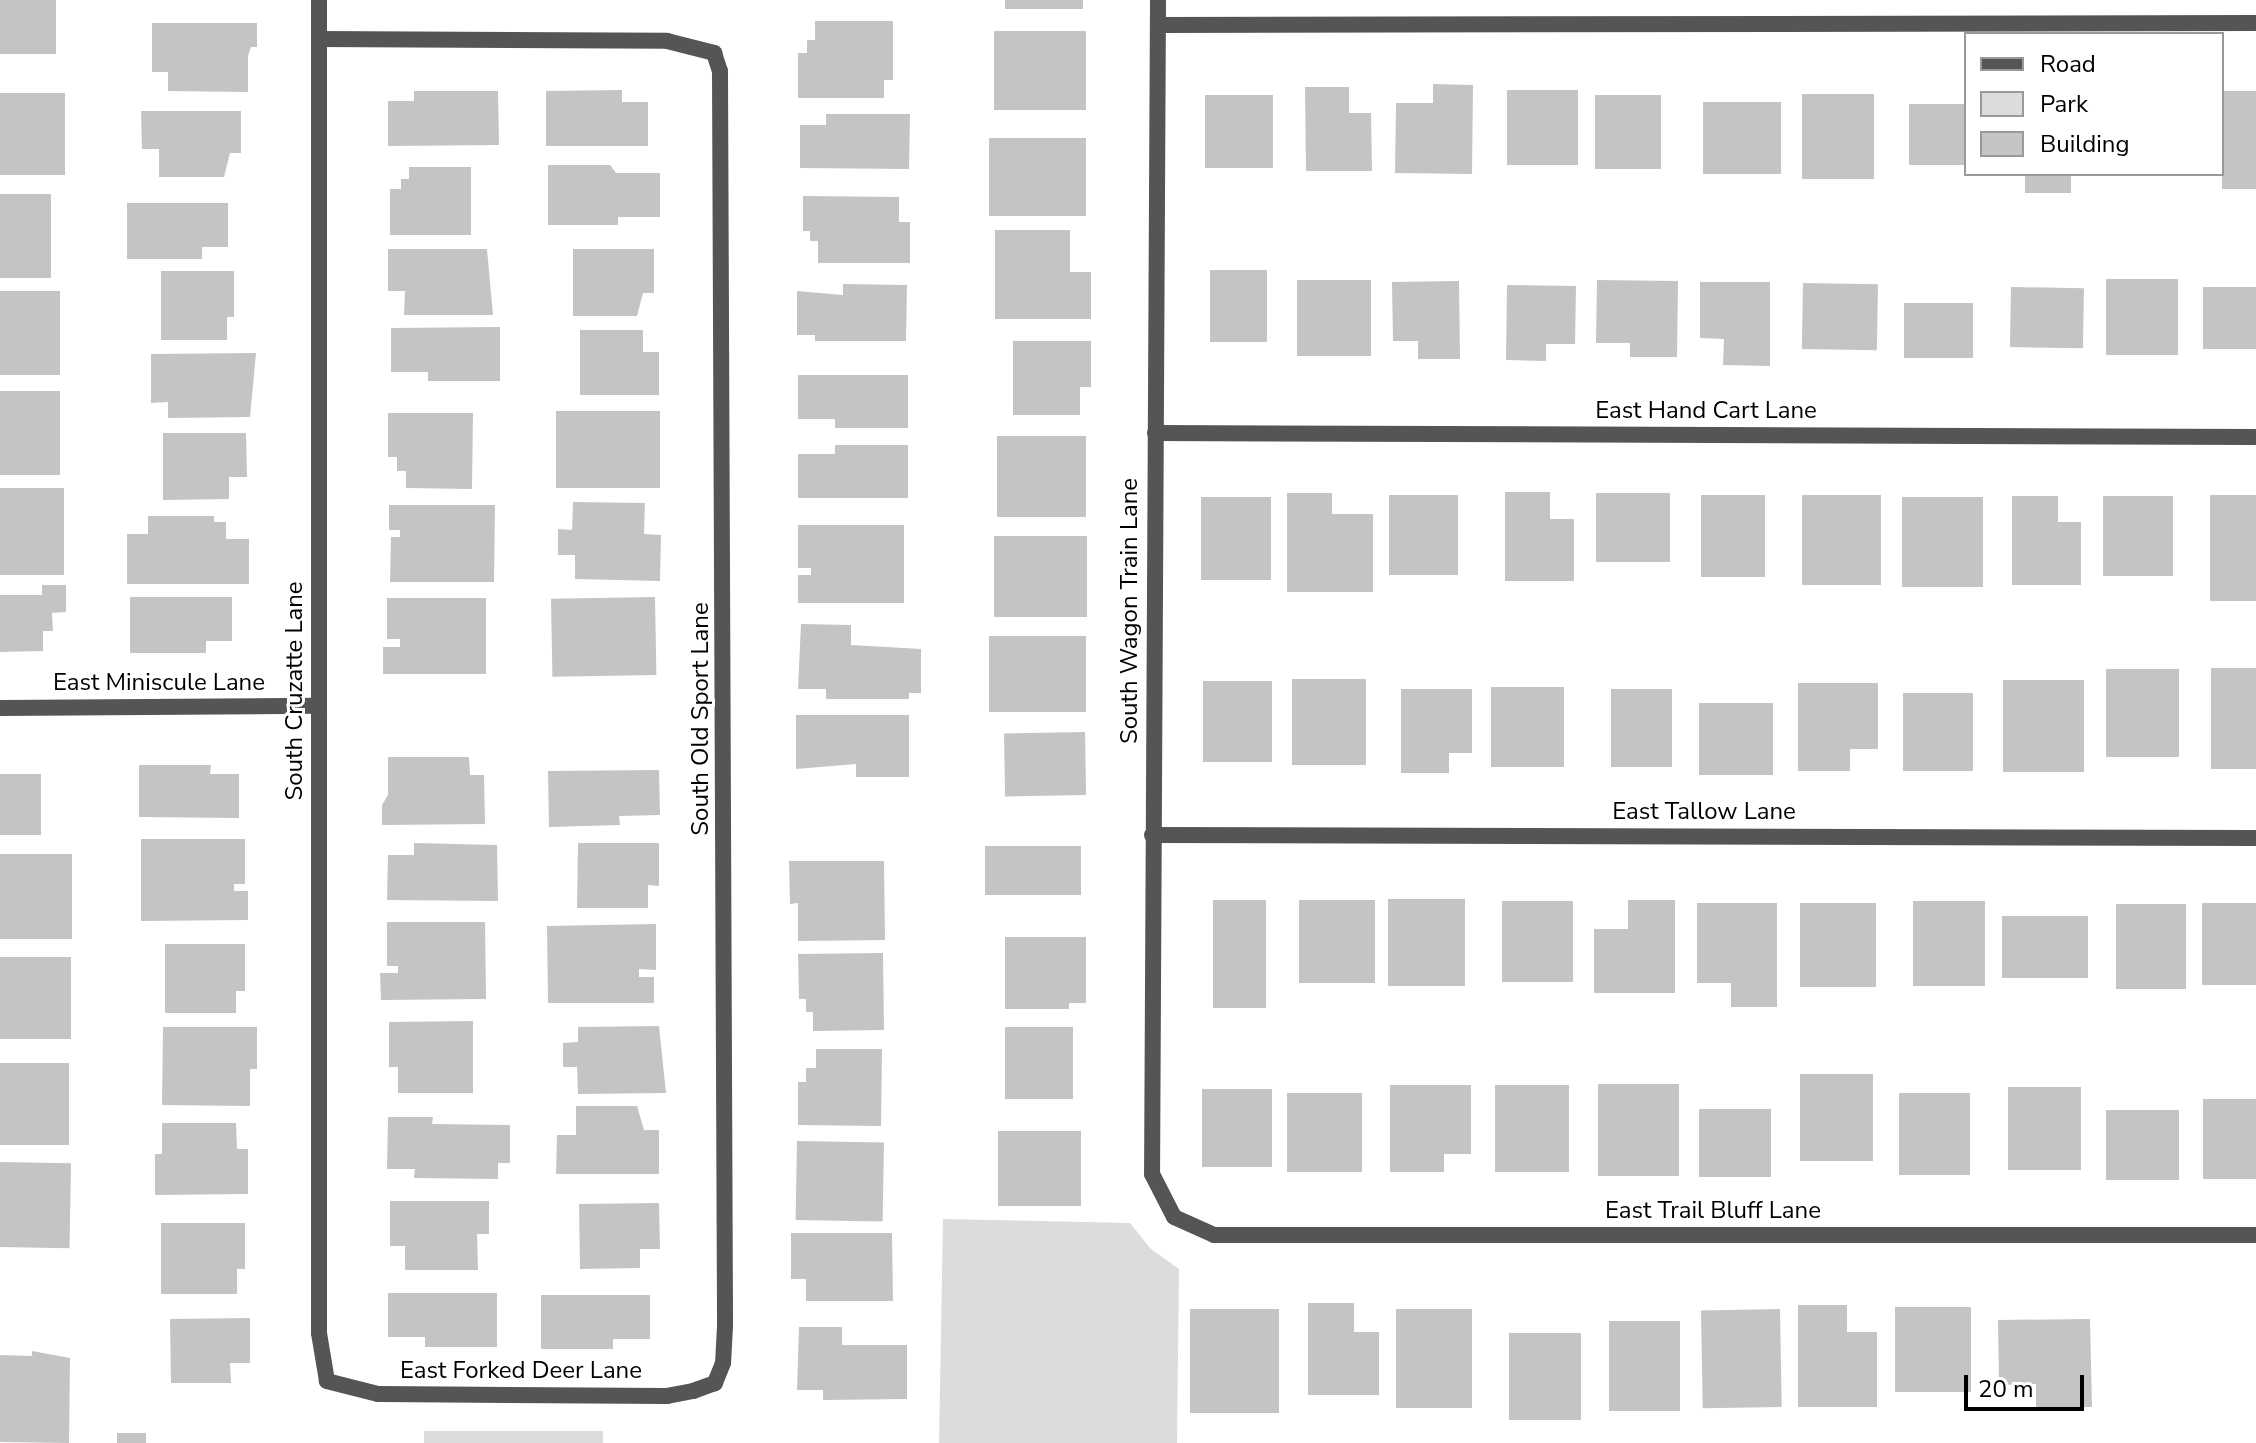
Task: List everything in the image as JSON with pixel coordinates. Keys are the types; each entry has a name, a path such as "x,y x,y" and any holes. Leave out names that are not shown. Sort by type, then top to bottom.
{"street":[{"name":"South Cruzatte Lane","path":"319,0 319,1333 327,1381"},
{"name":"South Wagon Train Lane","path":"1158,0 1152,1174 1174,1217"},
{"path":"1158,25 2256,23"},
{"name":"South Old Sport Lane","path":"319,39 667,41 714,53 724,101 725,1134 725,1326 723,1363 715,1383"},
{"name":"East Hand Cart Lane","path":"1155,433 2256,437"},
{"name":"East Miniscule Lane","path":"0,708 319,706"},
{"name":"East Tallow Lane","path":"1152,835 2256,838"},
{"name":"East Trail Bluff Lane","path":"1174,1217 1214,1235 2256,1235"},
{"name":"East Forked Deer Lane","path":"327,1381 378,1394 667,1396 715,1383"}],"green space":[{"path":"943,1219 1130,1223 1151,1249 1179,1269 1177,1443 939,1443"},
{"path":"424,1431 603,1431 603,1443 424,1443"}],"building":[{"path":"0,0 56,0 56,54 0,54"},
{"path":"1005,0 1083,0 1083,9 1005,9"},
{"path":"815,21 893,21 893,80 884,80 884,98 798,98 798,53 807,53 807,40 815,40"},
{"path":"152,23 257,23 257,47 251,47 248,56 248,92 168,91 168,72 152,72"},
{"path":"994,31 1086,31 1086,110 994,110"},
{"path":"1433,84 1473,85 1472,174 1395,173 1396,103 1433,103"},
{"path":"1305,87 1349,87 1349,113 1371,113 1372,171 1306,171"},
{"path":"622,90 622,102 648,102 648,146 546,146 546,91"},
{"path":"1507,90 1578,90 1578,165 1507,165"},
{"path":"414,91 498,91 499,145 388,146 388,101 414,101"},
{"path":"2224,91 2256,91 2256,189 2222,189"},
{"path":"0,93 65,93 65,175 0,175"},
{"path":"1802,94 1874,94 1874,179 1802,179"},
{"path":"1205,95 1273,95 1273,168 1205,168"},
{"path":"1595,95 1661,95 1661,169 1595,169"},
{"path":"1703,102 1781,102 1781,174 1703,174"},
{"path":"1909,104 1964,104 1964,165 1909,165"},
{"path":"141,111 241,111 241,153 230,153 224,177 159,177 159,149 142,149"},
{"path":"826,114 910,114 909,169 800,168 800,125 826,125"},
{"path":"989,138 1086,138 1086,216 989,216"},
{"path":"548,165 610,165 616,173 660,173 660,217 618,217 618,225 548,225"},
{"path":"409,167 471,167 471,235 390,235 390,189 401,189 401,179 409,179"},
{"path":"2025,176 2071,176 2071,193 2025,193"},
{"path":"0,194 51,194 51,278 0,278"},
{"path":"803,196 899,197 899,222 910,222 910,263 818,263 818,241 810,241 810,231 803,231"},
{"path":"127,203 228,203 228,247 202,247 202,259 127,259"},
{"path":"995,230 1070,230 1070,272 1091,272 1091,319 995,319"},
{"path":"388,249 487,249 493,315 404,315 405,291 388,291"},
{"path":"573,249 654,249 654,293 643,293 637,316 573,316"},
{"path":"1210,270 1267,270 1267,342 1210,342"},
{"path":"161,271 234,271 234,317 227,317 227,340 161,340"},
{"path":"2106,279 2178,279 2178,355 2106,355"},
{"path":"1297,280 1371,280 1371,356 1297,356"},
{"path":"1597,280 1678,281 1677,357 1630,357 1630,343 1596,343"},
{"path":"1459,281 1460,359 1418,359 1418,341 1393,341 1392,282"},
{"path":"1700,282 1770,282 1770,366 1723,365 1724,339 1700,338"},
{"path":"1803,283 1878,284 1877,350 1802,349"},
{"path":"843,284 907,285 906,341 815,341 815,335 797,335 797,291 843,295"},
{"path":"1507,285 1576,286 1575,344 1546,344 1546,361 1506,360"},
{"path":"2011,287 2084,288 2083,348 2010,347"},
{"path":"2203,287 2256,287 2256,349 2203,349"},
{"path":"0,291 60,291 60,375 0,375"},
{"path":"1904,303 1973,303 1973,358 1904,358"},
{"path":"500,327 500,381 428,381 428,372 391,372 391,328"},
{"path":"580,330 643,330 643,352 659,352 659,395 580,395"},
{"path":"1013,341 1091,341 1091,387 1080,387 1080,415 1013,415"},
{"path":"256,353 250,417 168,418 168,402 151,403 151,354"},
{"path":"798,375 908,375 908,428 835,428 835,419 798,419"},
{"path":"0,391 60,391 60,475 0,475"},
{"path":"556,411 660,411 660,488 556,488"},
{"path":"388,413 473,413 472,489 406,488 406,471 397,471 397,457 388,457"},
{"path":"163,433 246,433 247,477 229,477 229,499 163,500"},
{"path":"997,436 1086,436 1086,517 997,517"},
{"path":"835,445 908,445 908,498 798,498 798,454 835,454"},
{"path":"0,488 64,488 64,575 0,575"},
{"path":"1505,492 1550,492 1550,519 1574,519 1574,581 1505,581"},
{"path":"1287,493 1332,493 1332,514 1373,514 1373,592 1287,592"},
{"path":"1596,493 1670,493 1670,562 1596,562"},
{"path":"1389,495 1458,495 1458,575 1389,575"},
{"path":"1701,495 1765,495 1765,577 1701,577"},
{"path":"1802,495 1881,495 1881,585 1802,585"},
{"path":"2210,495 2256,495 2256,601 2210,601"},
{"path":"2012,496 2058,496 2058,522 2081,522 2081,585 2012,585"},
{"path":"2103,496 2173,496 2173,576 2103,576"},
{"path":"1201,497 1271,497 1271,580 1201,580"},
{"path":"1902,497 1983,497 1983,587 1902,587"},
{"path":"573,502 645,503 644,534 661,535 660,581 575,579 575,555 558,555 558,529 572,530"},
{"path":"389,505 495,505 494,582 390,582 391,537 400,537 400,530 389,530"},
{"path":"148,516 214,516 214,522 226,522 226,539 249,539 249,584 127,584 127,534 148,534"},
{"path":"798,525 904,525 904,603 798,603 798,575 811,575 811,568 798,568"},
{"path":"994,536 1087,536 1087,617 994,617"},
{"path":"42,585 66,585 66,612 52,613 53,631 43,631 43,651 0,652 0,595 42,595"},
{"path":"130,597 232,597 232,641 206,641 206,653 130,653"},
{"path":"655,597 656,675 552,677 551,599"},
{"path":"387,598 486,598 486,674 383,674 383,647 400,647 400,639 387,639"},
{"path":"801,624 851,625 851,645 921,649 921,693 909,693 909,699 826,699 826,689 798,689"},
{"path":"989,636 1086,636 1086,712 989,712"},
{"path":"2211,668 2256,668 2256,769 2211,769"},
{"path":"2106,669 2179,669 2179,757 2106,757"},
{"path":"1292,679 1366,679 1366,765 1292,765"},
{"path":"2003,680 2084,680 2084,772 2003,772"},
{"path":"1203,681 1272,681 1272,762 1203,762"},
{"path":"1798,683 1878,683 1878,749 1850,749 1850,771 1798,771"},
{"path":"1491,687 1564,687 1564,767 1491,767"},
{"path":"1401,689 1472,689 1472,753 1449,753 1449,773 1401,773"},
{"path":"1611,689 1672,689 1672,767 1611,767"},
{"path":"1903,693 1973,693 1973,771 1903,771"},
{"path":"1699,703 1773,703 1773,775 1699,775"},
{"path":"796,715 909,715 909,777 856,777 856,764 796,769"},
{"path":"1085,732 1086,795 1005,796 1004,733"},
{"path":"388,757 469,757 470,775 484,775 485,824 382,825 382,805 388,795"},
{"path":"139,765 211,765 210,774 239,774 239,818 139,817"},
{"path":"659,770 660,815 619,816 620,825 549,827 548,771"},
{"path":"0,774 41,774 41,835 0,835"},
{"path":"141,839 245,839 245,884 234,884 234,891 248,891 248,920 141,921"},
{"path":"414,843 497,845 498,901 387,900 388,855 414,855"},
{"path":"578,843 659,843 659,886 648,885 648,908 577,908"},
{"path":"985,846 1081,846 1081,895 985,895"},
{"path":"0,854 72,854 72,939 0,939"},
{"path":"789,861 884,861 885,940 798,941 798,903 790,904"},
{"path":"1388,899 1465,899 1465,986 1388,986"},
{"path":"1213,900 1266,900 1266,1008 1213,1008"},
{"path":"1299,900 1375,900 1375,983 1299,983"},
{"path":"1628,900 1675,900 1675,993 1594,993 1594,929 1628,929"},
{"path":"1502,901 1573,901 1573,982 1502,982"},
{"path":"1913,901 1985,901 1985,986 1913,986"},
{"path":"1697,903 1777,903 1777,1007 1731,1007 1731,983 1697,983"},
{"path":"1800,903 1876,903 1876,987 1800,987"},
{"path":"2202,903 2256,903 2256,985 2202,985"},
{"path":"2116,904 2186,904 2186,989 2116,989"},
{"path":"2002,916 2088,916 2088,978 2002,978"},
{"path":"387,922 485,922 486,999 381,1000 380,973 398,973 398,966 387,966"},
{"path":"656,924 656,970 639,969 639,977 654,977 654,1003 548,1003 547,926"},
{"path":"1005,937 1086,937 1086,1003 1069,1003 1069,1009 1005,1009"},
{"path":"165,944 245,944 245,991 236,991 236,1013 165,1013"},
{"path":"883,953 884,1030 813,1031 813,1012 806,1012 806,999 799,999 798,954"},
{"path":"0,957 71,957 71,1039 0,1039"},
{"path":"473,1021 473,1093 398,1093 398,1067 389,1067 389,1022"},
{"path":"659,1026 666,1093 578,1094 577,1067 563,1067 563,1043 578,1042 578,1027"},
{"path":"163,1027 257,1027 257,1069 250,1069 250,1106 162,1105"},
{"path":"1005,1027 1073,1027 1073,1099 1005,1099"},
{"path":"816,1049 882,1049 881,1126 798,1125 798,1082 806,1082 806,1068 816,1068"},
{"path":"0,1063 69,1063 69,1145 0,1145"},
{"path":"1800,1074 1873,1074 1873,1161 1800,1161"},
{"path":"1598,1084 1679,1084 1679,1176 1598,1176"},
{"path":"1390,1085 1471,1085 1471,1154 1444,1154 1444,1172 1390,1172"},
{"path":"1495,1085 1569,1085 1569,1172 1495,1172"},
{"path":"2008,1087 2081,1087 2081,1170 2008,1170"},
{"path":"1202,1089 1272,1089 1272,1167 1202,1167"},
{"path":"1287,1093 1362,1093 1362,1172 1287,1172"},
{"path":"1899,1093 1970,1093 1970,1175 1899,1175"},
{"path":"2203,1099 2256,1099 2256,1179 2203,1179"},
{"path":"576,1106 637,1106 644,1130 659,1130 659,1174 556,1174 557,1135 576,1135"},
{"path":"1699,1109 1771,1109 1771,1177 1699,1177"},
{"path":"2106,1110 2179,1110 2179,1180 2106,1180"},
{"path":"388,1117 433,1117 432,1124 510,1125 510,1163 498,1163 498,1179 414,1178 415,1169 387,1169"},
{"path":"162,1123 236,1123 237,1149 248,1149 248,1194 155,1195 155,1154 162,1154"},
{"path":"998,1131 1081,1131 1081,1206 998,1206"},
{"path":"797,1141 884,1143 883,1222 796,1220"},
{"path":"0,1162 71,1163 70,1248 0,1247"},
{"path":"390,1201 489,1201 489,1234 477,1234 478,1270 405,1270 405,1246 390,1246"},
{"path":"659,1203 660,1249 640,1249 640,1268 580,1269 579,1204"},
{"path":"161,1223 245,1223 245,1269 237,1269 237,1294 161,1294"},
{"path":"791,1233 892,1233 893,1301 806,1301 806,1279 791,1279"},
{"path":"388,1293 497,1293 497,1347 425,1347 425,1337 388,1337"},
{"path":"541,1295 650,1295 650,1339 613,1339 613,1349 541,1349"},
{"path":"1308,1303 1354,1303 1354,1332 1379,1332 1379,1395 1308,1395"},
{"path":"1798,1305 1847,1305 1847,1332 1877,1332 1877,1407 1798,1407"},
{"path":"1895,1307 1971,1307 1971,1392 1895,1392"},
{"path":"1190,1309 1279,1309 1279,1413 1190,1413"},
{"path":"1396,1309 1472,1309 1472,1408 1396,1408"},
{"path":"1780,1309 1782,1407 1703,1408 1701,1310"},
{"path":"250,1318 250,1363 230,1363 231,1383 171,1383 170,1319"},
{"path":"2090,1319 2092,1407 2036,1408 2036,1384 1999,1385 1998,1320"},
{"path":"1609,1321 1680,1321 1680,1411 1609,1411"},
{"path":"799,1327 842,1327 842,1345 907,1345 907,1399 823,1400 823,1390 797,1390"},
{"path":"1509,1333 1581,1333 1581,1420 1509,1420"},
{"path":"32,1351 70,1358 69,1443 0,1442 0,1355 32,1356"},
{"path":"117,1433 146,1433 146,1443 117,1443"}]}
